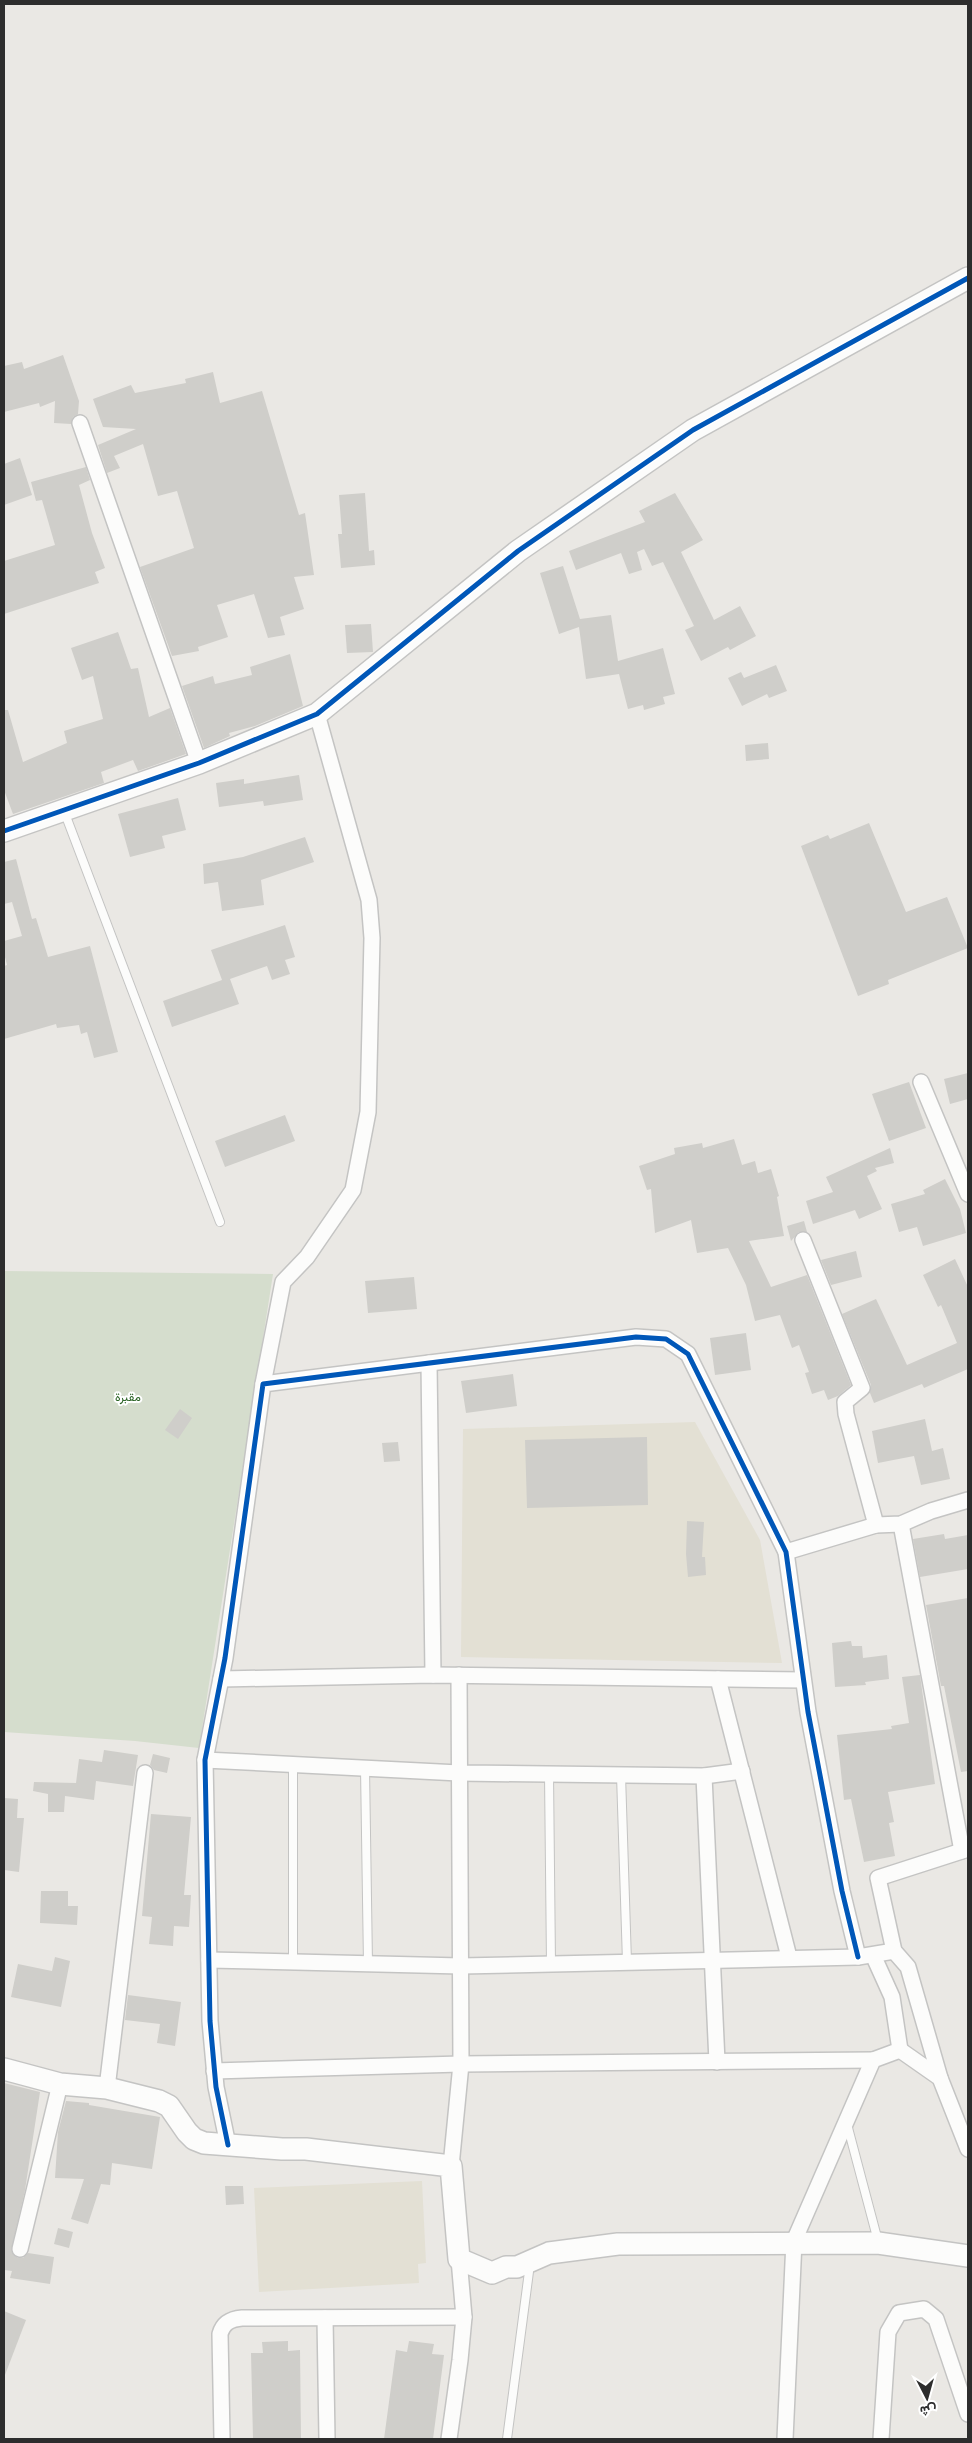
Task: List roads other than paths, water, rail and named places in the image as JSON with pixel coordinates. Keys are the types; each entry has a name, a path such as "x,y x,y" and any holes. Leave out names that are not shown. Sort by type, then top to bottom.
{"street":[{"path":"4,831 199,763 317,714 518,550 693,430 968,278"},
{"path":"80,423 199,763"},
{"path":"228,2145 214,2071 209,1960 205,1760 221,1679 262,1384 283,1282 307,1258 353,1190 368,1112 372,938 369,900 317,714"},
{"path":"921,1082 968,1194"},
{"path":"803,1240 862,1388 845,1402 846,1414 876,1525"},
{"path":"262,1384 636,1336 666,1339 688,1354 786,1552 803,1680 839,1872 866,1956 892,1997 900,2050 940,2078"},
{"path":"429,1363 433,1675"},
{"path":"786,1552 876,1525 901,1524 931,1510 968,1500"},
{"path":"901,1524 965,1850 878,1878 894,1951 908,1967 940,2078 968,2149"},
{"path":"221,1679 459,1675 803,1680"},
{"path":"449,2439 464,2317 452,2166 461,2064 459,1675"},
{"path":"718,1679 789,1957"},
{"path":"205,1760 459,1773 704,1776 742,1771"},
{"path":"107,2088 146,1773"},
{"path":"704,1776 717,2062"},
{"path":"209,1960 461,1966 866,1956 894,1951"},
{"path":"214,2071 461,2064 873,2060 900,2050"},
{"path":"785,2439 794,2241 873,2060"},
{"path":"4,2069 60,2084 107,2088 169,2106 187,2132 194,2139 204,2143 306,2149 452,2166"},
{"path":"20,2249 60,2084"},
{"path":"460,2259 492,2273 530,2262 549,2253 618,2244 794,2241 878,2243 968,2256"},
{"path":"881,2439 888,2332 899,2313 924,2309 936,2319 968,2414"},
{"path":"222,2439 220,2334 225,2324 230,2320 242,2318 464,2317"},
{"path":"325,2318 327,2439"}],"lane":[{"path":"64,811 220,1222"},
{"path":"293,1765 294,1962"},
{"path":"365,1768 368,1964"},
{"path":"549,1774 551,1964"},
{"path":"621,1775 626,1962"},
{"path":"846,2119 878,2243"},
{"path":"507,2439 530,2262"}],"park label":[{"name":"مقبرة","path":"128,1397"}]}
